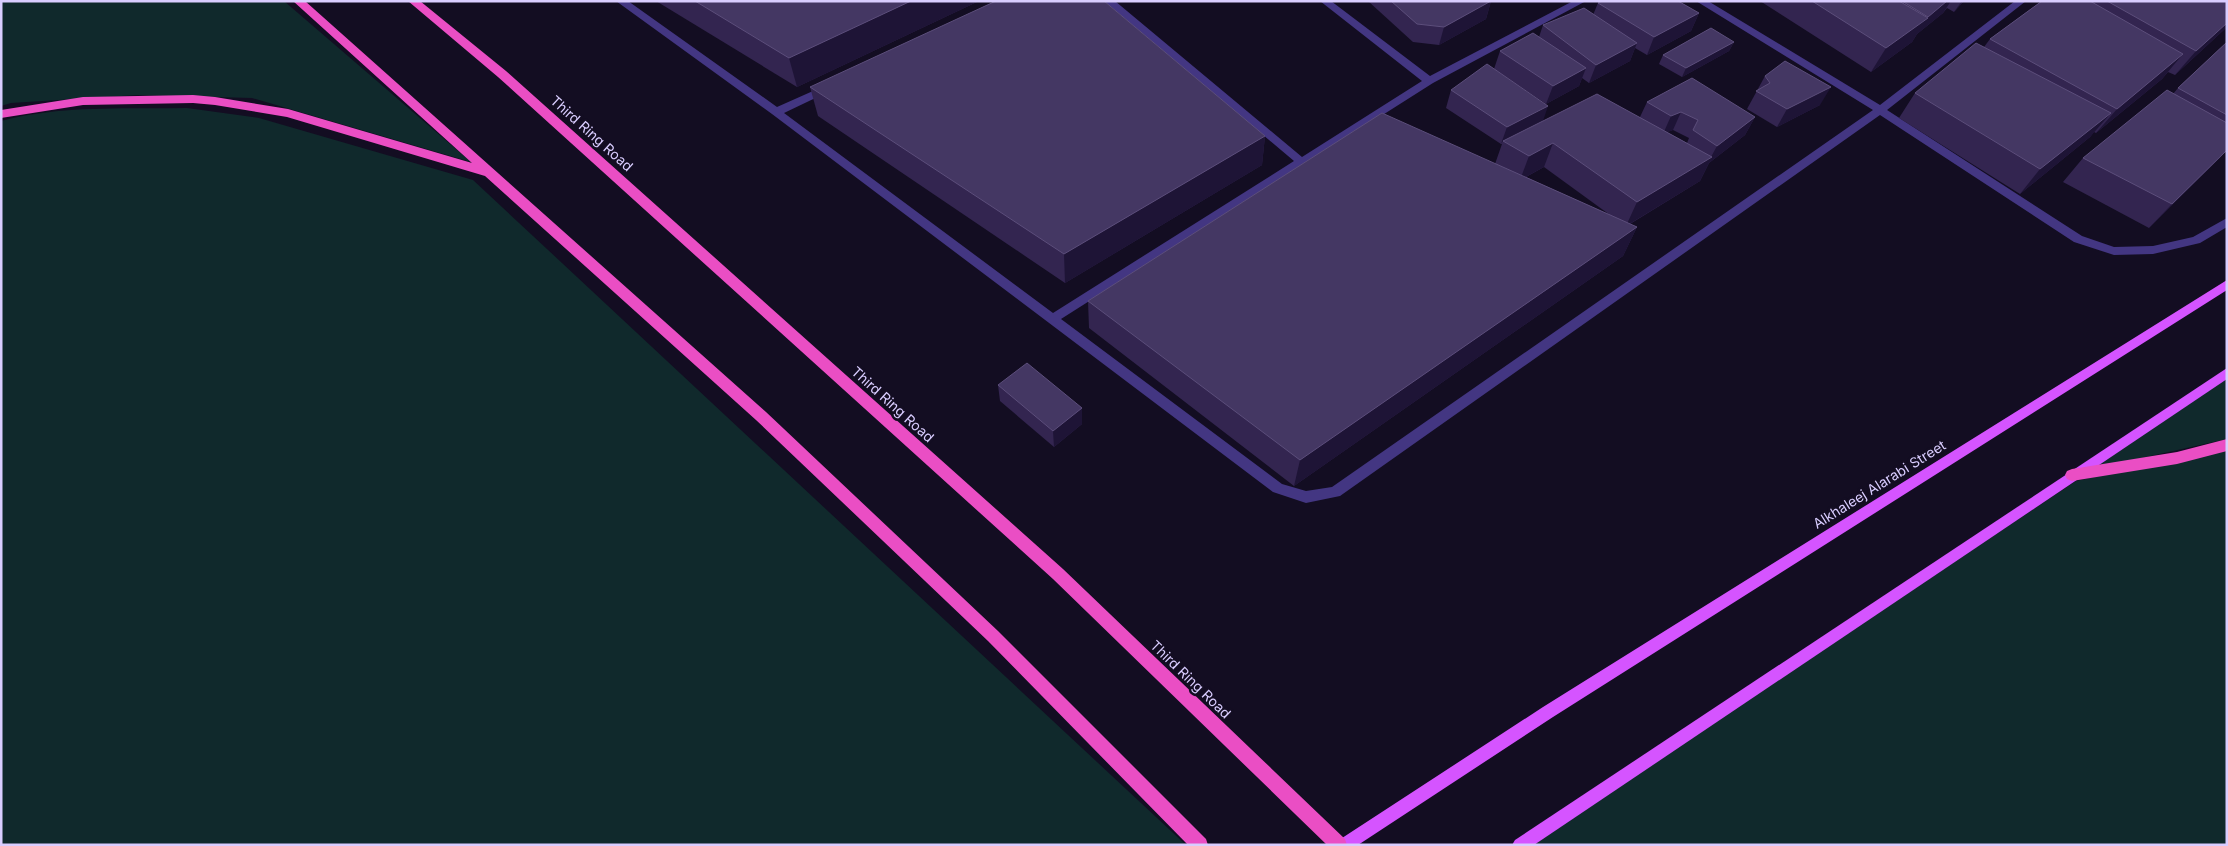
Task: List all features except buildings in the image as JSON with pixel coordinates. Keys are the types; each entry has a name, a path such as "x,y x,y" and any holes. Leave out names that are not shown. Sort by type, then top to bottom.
{"highway":[{"path":"298,1 761,416 993,636 1200,845"},
{"name":"Third Ring Road","path":"413,1 509,80 1058,574 1339,845"},
{"path":"1,114 83,101 192,98 288,113 491,173"},
{"path":"2072,474 2177,458 2227,445"}],"main road":[{"name":"Alkhaleej Alarabi Street","path":"1344,845 1548,712 2227,284"},
{"path":"1520,845 1618,781 2072,474 2227,373"}],"street":[{"path":"621,1 776,112 1054,318 1278,488 1306,498 1335,492 1880,110 2021,1"},
{"path":"1109,1 1300,161"},
{"path":"1325,1 1429,81"},
{"path":"1054,318 1429,81 1581,1"},
{"path":"1701,1 1880,110 2078,240 2114,251 2153,250 2196,240 2227,222"},
{"path":"776,112 839,83"}],"green space":[{"path":"1,1 284,1 471,162 252,98 137,95 11,103 1,106"},
{"path":"187,108 259,118 473,180 1186,845 1,845 1,121 46,112 70,110"},
{"path":"2227,374 2227,439 2074,473"},
{"path":"2227,448 2227,845 1529,845 2076,481"}]}
